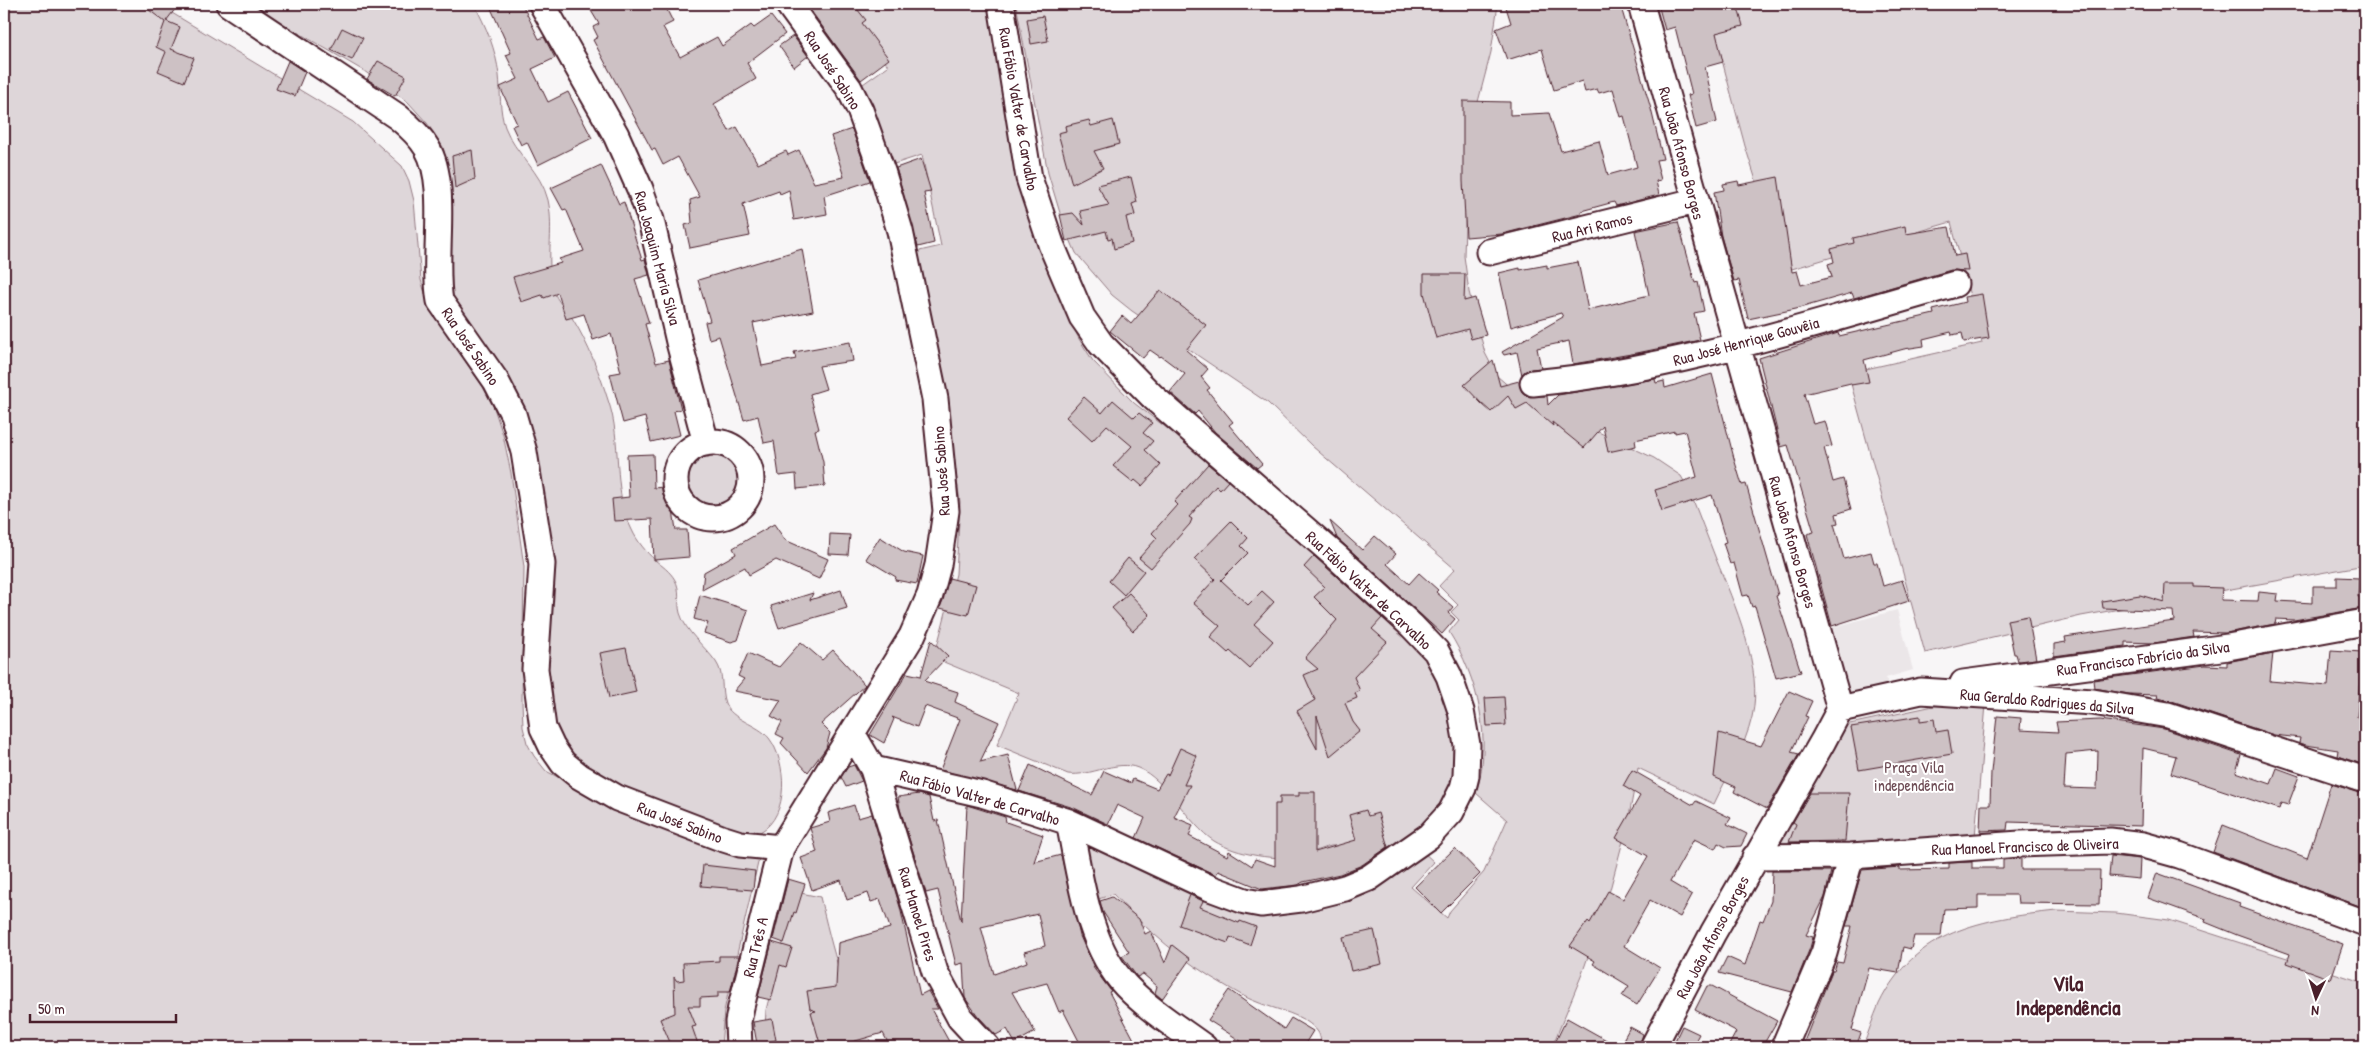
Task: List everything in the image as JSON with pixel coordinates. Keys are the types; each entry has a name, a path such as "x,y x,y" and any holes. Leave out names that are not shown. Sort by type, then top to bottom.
{"street":[{"name":"Rua José Sabino","path":"229,4 398,117 420,138 433,162 438,212 438,288 440,301 496,381 513,414 524,452 542,564 535,669 543,728 552,747 563,763 574,772 617,798 740,844 781,848 912,636 930,595 942,550 945,492 935,399 900,231 883,174 860,110 849,88 788,4"},
{"name":"Rua Joaquim Maria Silva","path":"542,4 616,135 640,189 651,220 679,342 706,443"},
{"name":"Rua Fábio Valter de Carvalho","path":"873,769 990,796 1069,822 1232,897 1261,904 1293,901 1333,892 1369,878 1429,836 1450,812 1463,788 1467,745 1461,711 1450,676 1436,651 1412,626 1338,558 1154,397 1101,344 1082,317 1051,244 1029,178 1023,152 1001,4"},
{"name":"Rua João Afonso Borges","path":"1641,4 1695,201 1738,345 1840,709 1755,857 1653,1047"},
{"name":"Rua Ari Ramos","path":"1489,252 1695,201"},
{"name":"Rua José Henrique Gouvêia","path":"1533,383 1581,379 1623,372 1738,345 1955,284"},
{"name":"Rua Francisco Fabrício da Silva","path":"1921,690 2228,647 2365,622"},
{"name":"Rua Geraldo Rodrigues da Silva","path":"1840,709 1921,690 2094,702 2149,710 2209,727 2365,780"},
{"path":"852,733 873,769"},
{"name":"Rua Manoel Pires","path":"873,769 935,972 960,1018 987,1047"},
{"path":"1069,822 1088,912 1097,938 1117,975 1129,990 1151,1009 1204,1047"},
{"name":"Rua Manoel Francisco de Oliveira","path":"1755,857 1851,856 2020,844 2110,841 2143,844 2179,855 2365,923"},
{"name":"Rua Três A","path":"739,1047 738,1022 741,1006 781,848"},
{"path":"1784,1047 1824,953 1851,856"}],"shaded area":[{"path":"1897,610 1913,670 1886,678 1888,684 1850,694 1846,680 1840,681 1826,629"}],"green space":[{"path":"4,4 157,4 353,122 402,166 409,181 414,201 421,280 427,300 435,317 483,387 494,408 503,435 511,473 524,567 522,701 523,727 527,743 534,756 546,771 597,797 760,854 724,1011 721,1047 4,1047"},
{"path":"249,4 474,4 496,56 500,101 505,127 509,137 534,171 545,190 550,212 550,271 555,294 584,339 608,400 615,432 622,498 634,534 642,546 675,580 678,588 680,613 686,627 719,667 725,703 728,709 764,733 775,748 782,774 781,801 777,814 770,824 760,832 741,835 616,789 568,755 548,713 539,486 451,302 448,226 451,194 450,178 443,147 427,123 408,102 364,71"},
{"path":"848,4 988,4 1012,146 1071,322 1093,361 1134,403 1202,455 1347,581 1418,649 1432,668 1454,718 1455,791 1410,839 1391,847 1378,849 1331,846 1302,856 1281,858 1257,856 1223,846 1204,833 1158,782 1138,768 1121,766 1086,773 1068,774 997,745 1019,693 934,658 956,574 960,502 953,452 911,253 941,246 922,155 888,166 856,89 888,66"},
{"path":"1016,4 1498,4 1491,52 1473,121 1466,191 1464,256 1469,292 1485,353 1497,376 1519,395 1654,458 1681,476 1690,492 1738,616 1751,658 1754,678 1755,698 1749,728 1714,804 1638,768 1628,822 1607,901 1582,974 1552,1047 1320,1047 1318,1032 1306,1021 1290,1013 1249,999 1211,977 1166,944 1138,920 1113,894 1093,901 1080,838 1215,901 1374,887 1392,877 1422,851 1434,862 1411,887 1447,918 1450,911 1484,872 1507,820 1476,793 1481,773 1483,752 1480,710 1468,669 1449,632 1459,620 1451,612 1458,605 1439,586 1455,569 1312,446 1268,403 1132,311 1112,295 1076,253 1063,223 1048,173"},
{"path":"1707,4 2365,4 2365,565 2081,616 1925,653 1848,373 1982,343 1951,222 1785,271 1745,146"},
{"path":"706,447 720,447 732,452 741,461 746,473 744,493 737,504 720,513 706,513 694,508 685,499 680,487 680,473 685,461 694,452"},
{"name":"Praça Vila independência","path":"1952,702 1986,704 1975,837 1774,852 1845,725"},
{"path":"796,892 820,897 847,993 874,1047 764,1047 766,1010"},
{"path":"2056,911 2116,913 2169,920 2365,983 2365,1047 1863,1047 1879,1004 1894,979 1911,959 1931,944 1977,924 2002,918"}],"building":[{"path":"141,4 179,4 166,21 180,27 171,49 194,58 184,82 158,71 166,52 156,47 165,22"},
{"path":"489,4 522,4 539,39 544,37 555,58 532,69 548,102 568,92 592,138 538,165 527,142 521,145 512,126 517,124 500,87 518,79 506,55 511,53"},
{"path":"587,4 664,4 673,22 663,27 680,57 717,37 722,46 751,25 754,28 771,16 785,34 747,63 756,79 714,104 729,131 737,127 758,164 786,151 788,155 799,150 814,183 844,177 831,136 852,129 870,181 824,196 827,214 794,220 789,190 780,194 779,191 743,204 750,236 690,248 685,225 692,223 690,200 700,197 678,157 663,165 655,149 652,150 593,40 598,37 593,27 599,24"},
{"path":"806,4 853,4 866,20 862,23 889,59 861,80"},
{"path":"1505,4 1620,4 1651,109 1663,159 1656,160 1661,180 1656,181 1659,195 1616,206 1614,202 1581,211 1581,214 1502,234 1466,237 1463,181 1463,101 1510,102 1510,115 1549,113 1561,151 1599,141 1608,175 1637,167 1624,116 1621,117 1613,89 1599,93 1597,89 1585,92 1582,81 1554,90 1542,49 1507,60 1496,29 1511,23"},
{"path":"1658,4 1737,4 1743,26 1716,33 1723,62 1705,67 1717,122 1696,128 1688,95 1692,94 1675,27 1665,30"},
{"path":"1043,16 1048,41 1031,44 1027,19"},
{"path":"342,28 363,38 352,60 331,50"},
{"path":"793,36 808,56 794,67 779,46"},
{"path":"288,61 305,72 295,96 276,89"},
{"path":"378,61 406,76 395,96 367,79"},
{"path":"1089,120 1091,126 1113,120 1119,144 1094,151 1103,168 1072,184 1058,133 1066,131 1065,126"},
{"path":"472,150 475,179 455,188 452,156"},
{"path":"921,159 931,192 924,193 934,243 918,247 896,168"},
{"path":"601,165 619,204 624,202 642,260 645,259 649,275 635,279 649,323 645,324 656,363 669,360 681,409 674,411 680,435 651,442 645,417 623,423 610,374 621,372 611,334 593,340 584,314 566,319 558,293 544,298 542,295 521,302 513,277 561,263 559,259 584,251 566,209 563,210 551,188"},
{"path":"1131,177 1137,202 1132,204 1135,215 1126,217 1132,243 1114,249 1112,238 1108,239 1106,231 1066,241 1060,215 1073,213 1084,225 1080,211 1109,205 1097,185"},
{"path":"1778,177 1792,272 1797,271 1801,285 1832,277 1828,264 1834,262 1831,249 1854,243 1853,238 1905,226 1906,234 1949,227 1955,256 1965,254 1968,271 1951,270 1854,298 1852,293 1796,309 1748,319 1739,280 1734,281 1721,236 1714,192 1724,190 1723,184 1738,181 1739,185"},
{"path":"1678,222 1695,283 1698,282 1704,311 1694,313 1700,340 1573,364 1569,341 1537,348 1541,368 1531,369 1522,375 1517,352 1504,355 1502,352 1563,317 1561,313 1511,327 1499,273 1520,268 1520,270 1547,265 1547,268 1578,262 1588,310 1649,295 1635,231"},
{"path":"802,249 813,311 753,323 762,366 796,359 794,352 850,342 853,361 819,366 826,389 810,394 819,429 815,430 823,462 825,486 797,489 796,474 779,476 774,441 764,443 758,416 744,420 719,336 709,339 705,322 710,321 698,280"},
{"path":"1424,274 1465,274 1464,301 1475,298 1486,335 1471,339 1468,329 1436,338 1424,293"},
{"path":"1160,290 1206,325 1186,350 1208,369 1201,377 1210,388 1207,390 1233,422 1229,425 1262,464 1257,468 1215,432 1198,411 1195,414 1170,392 1185,374 1150,350 1143,358 1110,331 1122,316 1131,324"},
{"path":"1982,294 1989,338 1964,342 1962,333 1952,335 1951,332 1923,339 1924,346 1904,349 1864,360 1869,382 1851,385 1851,383 1804,394 1813,424 1825,421 1832,446 1824,448 1833,482 1843,479 1851,509 1836,514 1838,523 1834,524 1844,559 1871,552 1874,563 1877,563 1883,586 1902,580 1909,601 1832,626 1807,534 1814,532 1788,445 1781,447 1759,358 1838,333 1839,336 1934,314 1933,310 1965,302 1964,297"},
{"path":"1493,360 1500,386 1519,381 1522,392 1528,396 1547,396 1548,405 1558,395 1655,379 1656,383 1664,381 1665,388 1712,374 1735,462 1742,485 1746,484 1778,595 1776,596 1801,672 1776,678 1755,606 1752,607 1748,595 1743,596 1734,563 1730,564 1723,543 1726,542 1712,495 1662,511 1655,490 1697,477 1685,431 1675,433 1675,431 1635,440 1636,446 1608,452 1603,426 1584,448 1552,422 1553,426 1527,403 1516,409 1508,396 1491,412 1481,403 1464,385"},
{"path":"1084,397 1102,413 1113,400 1134,418 1139,413 1152,423 1143,433 1153,441 1145,450 1161,465 1142,486 1135,480 1133,482 1113,466 1132,446 1107,425 1092,441 1066,417"},
{"path":"653,454 654,488 663,487 664,498 671,497 676,530 687,530 689,557 654,560 652,519 614,521 612,499 629,497 627,455"},
{"path":"1208,464 1228,481 1220,490 1216,486 1189,517 1192,519 1190,524 1151,568 1139,558 1157,538 1152,533 1177,505 1174,502"},
{"path":"1231,521 1248,538 1241,546 1248,553 1221,580 1248,605 1262,591 1274,602 1254,624 1273,641 1249,668 1210,637 1220,626 1193,603 1215,579 1194,559"},
{"path":"1330,521 1362,550 1375,536 1396,554 1387,564 1409,584 1419,573 1438,590 1436,592 1453,607 1448,613 1455,619 1442,634 1337,538"},
{"path":"774,524 785,540 828,559 819,579 776,560 749,575 745,567 702,590 704,572 736,554 733,548"},
{"path":"830,534 850,535 848,555 829,554"},
{"path":"880,537 904,552 923,556 917,584 895,580 896,577 866,559"},
{"path":"1314,556 1382,618 1372,629 1387,642 1354,677 1360,691 1355,693 1357,698 1345,703 1353,722 1360,731 1330,756 1317,716 1317,749 1297,711 1315,700 1304,675 1318,669 1305,658 1337,620 1314,597 1325,587 1304,567"},
{"path":"1128,558 1144,571 1124,595 1109,581"},
{"path":"2337,577 2359,578 2358,597 2364,597 2363,608 2294,620 2276,619 2275,624 2226,633 2193,632 2194,637 2154,643 2125,642 2125,646 2054,656 2054,644 2066,642 2065,637 2174,621 2173,611 2103,608 2102,601 2140,595 2164,602 2165,584 2194,584 2194,587 2222,588 2221,600 2258,601 2259,592 2278,594 2277,601 2313,603 2313,586 2337,586"},
{"path":"949,578 976,585 968,615 940,608"},
{"path":"841,590 847,608 779,628 771,606 813,593 810,600"},
{"path":"1129,593 1150,615 1133,631 1112,608"},
{"path":"700,595 748,610 738,640 731,642 704,633 708,623 694,619"},
{"path":"2028,616 2036,659 2018,661 2016,654 2014,654 2007,620"},
{"path":"931,640 948,656 924,681 958,692 955,702 999,722 980,762 1008,755 1017,790 940,770 960,719 925,706 917,727 892,717 894,719 884,743 870,735 907,673 921,676"},
{"path":"801,642 822,660 833,650 865,685 821,724 830,733 826,748 808,772 781,743 784,738 776,734 782,722 771,716 781,700 734,691 744,679 738,676 748,653 779,667"},
{"path":"626,648 636,692 609,698 600,653"},
{"path":"2331,650 2362,652 2357,717 2365,720 2365,765 2337,756 2338,750 2299,743 2300,738 2274,735 2172,701 2157,698 2158,695 2129,694 2094,688 2093,680 2205,665 2227,666 2227,662 2273,653 2270,681 2328,686"},
{"path":"1789,691 1812,701 1805,716 1808,717 1791,752 1799,754 1767,809 1734,792 1736,787 1714,777 1719,733 1761,746"},
{"path":"1504,697 1506,725 1487,726 1485,698"},
{"path":"1920,716 1920,721 1934,719 1936,732 1948,730 1952,754 1859,770 1851,727"},
{"path":"1997,716 2021,718 2020,730 2058,732 2056,722 2100,720 2164,729 2241,755 2236,772 2271,784 2277,768 2299,776 2288,805 2281,803 2279,809 2171,773 2176,756 2143,748 2141,826 2008,822 2007,830 1980,831 1981,805 1990,805 1991,772","holes":["2098,751 2097,789 2064,788 2066,754"]},
{"path":"1180,748 1197,756 1184,785 1190,785 1174,817 1193,825 1189,836 1227,856 1229,851 1252,866 1255,859 1275,866 1275,804 1280,804 1280,796 1299,796 1299,792 1315,792 1315,852 1356,840 1349,815 1366,810 1368,816 1378,813 1388,847 1362,865 1340,874 1303,882 1298,885 1262,889 1218,871 1216,875 1136,838 1145,818 1117,805 1108,824 1074,808 1019,791 1030,765 1092,795 1104,771 1131,783 1133,779 1157,789 1166,774 1168,775"},
{"path":"854,765 862,781 846,787 841,777 848,767"},
{"path":"1632,770 1693,805 1696,801 1731,818 1727,824 1747,834 1741,846 1726,847 1718,843 1715,849 1694,839 1670,882 1692,895 1680,917 1650,900 1624,946 1660,968 1637,1005 1622,996 1629,986 1593,964 1595,961 1570,946 1588,921 1590,923 1608,891 1623,899 1648,856 1616,838 1640,796 1623,786"},
{"path":"2331,784 2365,794 2365,908 2213,852 2223,825 2307,858"},
{"path":"1810,793 1849,793 1845,841 1789,842 1796,824 1793,822"},
{"path":"919,794 929,797 934,821 938,820 961,921 967,805 1005,817 1006,822 1043,835 1034,862 1061,855 1080,936 1095,970 1111,991 1109,992 1138,1047 1082,1047 1063,1010 1059,1012 1047,983 1012,992 1035,1032 1015,1043 1007,1029 996,1035 978,1016 965,998 963,963 956,965 938,890 926,893 898,797","holes":["1038,914 1045,946 1024,952 1027,962 994,974 981,927"]},
{"path":"854,805 858,818 872,814 900,907 920,995 928,991 938,1009 931,1009 952,1047 890,1047 883,1033 845,1044 846,1047 821,1047 811,1012 816,1011 810,1009 807,991 836,987 838,943 890,928 880,899 871,902 868,893 847,900 841,880 812,890 801,858 817,852 810,828 830,822 828,813"},
{"path":"1455,848 1480,874 1441,913 1415,887"},
{"path":"2111,856 2140,859 2139,879 2109,876"},
{"path":"2021,858 2021,870 2100,870 2099,904 2018,903 2017,895 1978,895 1978,908 1944,909 1941,936 1914,936 1911,949 1903,947 1898,973 1869,968 1852,1030 1861,1033 1856,1047 1802,1047 1832,971 1834,971 1837,962 1843,963 1852,926 1846,926 1862,870 1900,867 1900,870 1949,869 1949,863 1972,862 1972,868 2003,868 2003,860"},
{"path":"703,865 755,871 753,890 701,886"},
{"path":"1772,871 1831,871 1825,897 1806,935 1813,937 1792,992 1719,973 1727,957 1745,965 1760,920 1763,921 1771,901"},
{"path":"2157,873 2240,903 2239,907 2343,944 2331,979 2287,963 2290,954 2237,935 2205,922 2206,919 2148,898"},
{"path":"788,879 805,884 784,943 773,939"},
{"path":"1190,895 1203,901 1200,907 1239,923 1240,921 1256,927 1250,945 1230,937 1228,943 1179,925"},
{"path":"1112,897 1139,919 1145,934 1151,931 1165,963 1172,945 1190,959 1162,999 1155,993 1157,986 1143,974 1137,977 1122,956 1129,952 1103,912 1100,901"},
{"path":"1374,930 1382,964 1351,971 1343,937"},
{"path":"772,942 792,948 786,967 780,965 771,1000 758,997"},
{"path":"719,956 739,956 730,992 718,992 718,997 700,998 700,1006 688,1006 696,1026 692,1027 699,1047 672,1047 660,1019 675,1013 674,977 677,981 684,980 683,963 719,961"},
{"path":"1707,986 1712,986 1777,1021 1762,1047 1728,1047 1736,1032 1695,1010"},
{"path":"1229,990 1284,1029 1291,1018 1313,1031 1303,1047 1250,1047 1208,1020"},
{"path":"1567,1018 1619,1047 1553,1047"},
{"path":"772,1019 776,1040 757,1044 753,1022"},
{"path":"1682,1026 1699,1034 1692,1047 1672,1047"},
{"path":"1630,1027 1643,1034 1639,1047 1619,1047"}],"district":[{"name":"Vila Independência","path":"2068,995"}]}
